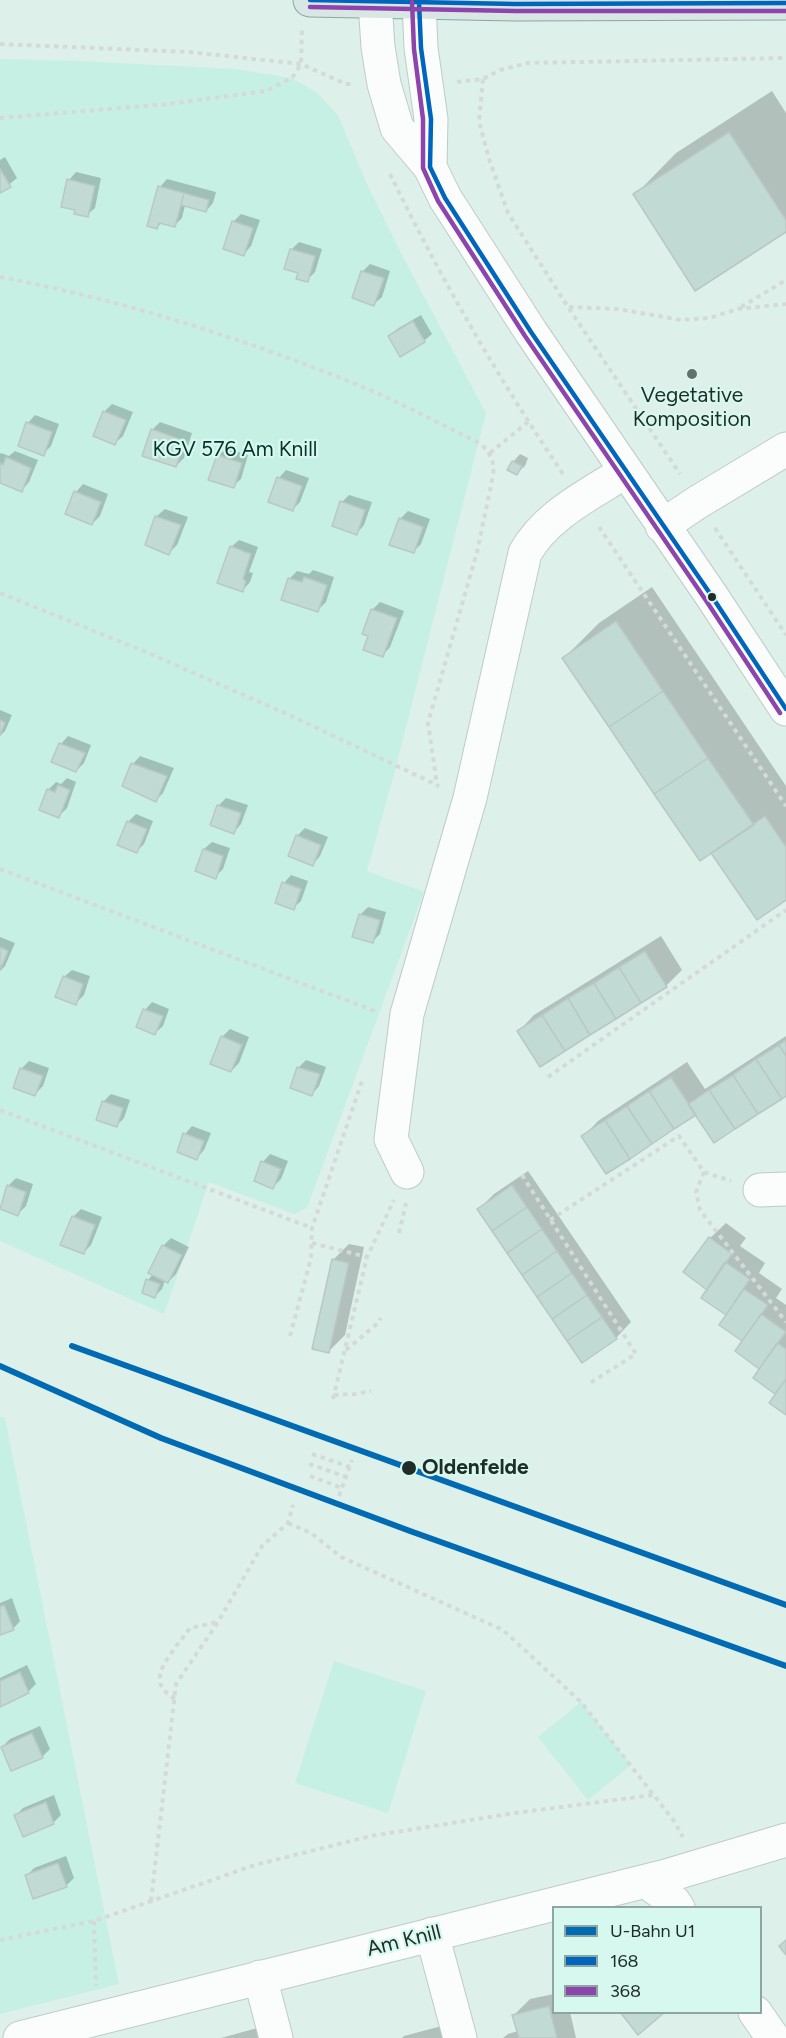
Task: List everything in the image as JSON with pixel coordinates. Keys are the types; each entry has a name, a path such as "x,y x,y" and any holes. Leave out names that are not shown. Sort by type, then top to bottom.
{"main road":[{"path":"310,0 786,3"}],"street":[{"path":"375,2 378,47 384,84 397,128 430,168 458,218 531,332 786,709"},
{"path":"418,2 421,48 431,119 430,168"},
{"path":"663,526 786,449"},
{"path":"406,1172 391,1139 406,1014 470,798 525,554 533,538 551,519 626,471"},
{"name":"Am Knill","path":"20,2038 646,1881 786,1840"},
{"path":"646,1881 677,1906"},
{"path":"432,1934 460,2038"},
{"path":"260,1977 276,2038"},
{"path":"756,2014 773,2038"}],"path":[{"path":"0,44 189,52 301,64 346,84 357,84"},
{"path":"451,83 483,79 500,70 528,63 786,58"},
{"path":"0,118 168,104 266,91 292,78 301,64"},
{"path":"483,79 479,121 489,159 508,213 786,635"},
{"path":"346,84 351,95"},
{"path":"388,170 425,245 528,422 786,806"},
{"path":"0,277 143,310 213,332 358,386 481,444 490,453 494,464 493,476 477,552 428,723 438,785"},
{"path":"738,309 786,280"},
{"path":"568,307 618,309 681,320 709,318 738,309 786,304"},
{"path":"490,453 528,422"},
{"path":"0,593 167,661 470,798"},
{"path":"0,869 385,1015 406,1014"},
{"path":"548,1077 786,910"},
{"path":"291,1336 311,1258 312,1228 366,1071"},
{"path":"0,1110 312,1228"},
{"path":"550,1220 679,1136 704,1172 773,1190"},
{"path":"371,1391 334,1397 368,1257 406,1172"},
{"path":"704,1172 696,1192 700,1210 786,1322"},
{"path":"522,1175 636,1354 590,1383"},
{"path":"312,1243 368,1257"},
{"path":"345,1351 381,1318"},
{"path":"312,1454 350,1467"},
{"path":"339,1496 352,1460"},
{"path":"309,1464 346,1478"},
{"path":"310,1476 342,1488"},
{"path":"151,1901 176,1684 218,1622 262,1546 288,1523 293,1505"},
{"path":"288,1523 311,1533 341,1557 503,1630 581,1702 674,1821 691,1855 691,1869"},
{"path":"175,1699 164,1691 159,1681 161,1669 190,1628 218,1622"},
{"path":"0,1940 94,1921 255,1865 371,1836 515,1813 653,1795"},
{"path":"94,1921 96,2020"}],"green space":[{"name":"KGV 576 Am Knill","path":"0,59 235,69 292,78 316,92 338,115 366,182 402,255 486,413 367,871 424,892 307,1208 294,1214 209,1182 164,1314 0,1241"},
{"path":"0,1416 5,1418 119,1984 0,2014"},
{"path":"334,1661 426,1691 388,1813 295,1783"},
{"path":"581,1702 631,1765 588,1800 538,1737"}],"building":[{"path":"729,132 786,220 786,232 695,291 633,194"},
{"path":"0,169 11,187 0,193"},
{"path":"67,179 95,186 88,217 74,214 75,210 61,207"},
{"path":"158,186 184,193 175,227 159,223 157,229 147,226"},
{"path":"184,193 209,200 206,212 181,205"},
{"path":"232,221 253,228 244,256 223,249"},
{"path":"290,249 315,256 308,282 296,279 298,273 284,269"},
{"path":"361,271 384,278 374,306 352,298"},
{"path":"413,321 425,342 400,357 388,336"},
{"path":"103,411 126,420 115,445 93,436"},
{"path":"26,422 52,432 44,456 18,446"},
{"path":"151,429 185,441 176,467 142,456"},
{"path":"217,455 242,463 234,488 208,480"},
{"path":"6,457 31,468 22,492 0,483 0,463 3,465"},
{"path":"512,461 522,466 517,475 507,470"},
{"path":"277,477 302,486 293,511 268,502"},
{"path":"74,491 101,502 92,525 65,514"},
{"path":"340,501 365,510 357,535 332,526"},
{"path":"155,516 181,525 169,555 145,545"},
{"path":"399,518 423,527 414,553 389,545"},
{"path":"230,546 251,554 243,579 246,581 243,592 217,583"},
{"path":"304,577 327,585 318,612 281,600 288,578 302,582"},
{"path":"371,609 397,618 383,657 363,650 368,636 362,634"},
{"path":"616,621 663,691 609,727 562,658"},
{"path":"663,691 708,758 654,794 609,727"},
{"path":"0,720 5,723 0,735"},
{"path":"59,743 85,753 76,772 51,762"},
{"path":"708,758 754,825 700,861 654,794"},
{"path":"131,763 167,776 156,802 122,786"},
{"path":"58,785 70,790 59,818 39,810 47,789 55,792"},
{"path":"217,805 241,813 234,834 210,825"},
{"path":"765,816 786,847 786,900 757,920 711,853"},
{"path":"127,821 147,829 137,853 117,845"},
{"path":"296,835 321,845 313,866 288,856"},
{"path":"203,849 223,856 216,879 195,871"},
{"path":"282,882 301,889 294,910 275,903"},
{"path":"359,914 380,920 373,943 352,937"},
{"path":"0,947 8,951 0,970"},
{"path":"645,951 667,987 641,1003 619,967"},
{"path":"619,967 641,1003 616,1019 594,983"},
{"path":"63,976 83,984 76,1005 55,997"},
{"path":"594,983 616,1019 590,1035 568,998"},
{"path":"568,998 590,1035 565,1051 542,1015"},
{"path":"143,1009 163,1016 155,1035 136,1027"},
{"path":"542,1015 565,1051 540,1067 517,1031"},
{"path":"221,1036 242,1045 231,1072 210,1064"},
{"path":"786,1040 786,1056 779,1045"},
{"path":"779,1045 786,1056 786,1096 782,1099 756,1059"},
{"path":"756,1059 782,1099 758,1114 733,1075"},
{"path":"297,1067 320,1074 312,1096 290,1088"},
{"path":"20,1068 43,1076 35,1096 13,1088"},
{"path":"733,1075 758,1114 735,1129 709,1090"},
{"path":"671,1077 696,1115 674,1129 649,1091"},
{"path":"709,1090 735,1129 714,1143 688,1104"},
{"path":"649,1091 674,1129 652,1144 627,1106"},
{"path":"102,1101 123,1108 117,1127 96,1120"},
{"path":"627,1106 652,1144 630,1159 605,1120"},
{"path":"605,1120 630,1159 606,1174 581,1136"},
{"path":"183,1133 204,1141 197,1160 177,1152"},
{"path":"261,1161 281,1169 273,1189 254,1181"},
{"path":"7,1185 26,1192 18,1216 0,1209"},
{"path":"512,1185 527,1207 492,1231 477,1209"},
{"path":"527,1207 542,1229 507,1253 492,1231"},
{"path":"72,1216 95,1225 84,1254 60,1245"},
{"path":"542,1229 557,1251 522,1275 507,1253"},
{"path":"709,1237 732,1254 707,1290 683,1272"},
{"path":"162,1245 182,1255 168,1283 148,1273"},
{"path":"557,1251 572,1273 537,1297 522,1275"},
{"path":"332,1259 349,1263 329,1353 312,1349"},
{"path":"725,1262 750,1279 726,1315 701,1298"},
{"path":"572,1273 587,1295 552,1319 537,1297"},
{"path":"146,1279 160,1284 155,1298 142,1293"},
{"path":"744,1289 768,1305 742,1341 719,1325"},
{"path":"587,1295 602,1317 567,1341 552,1319"},
{"path":"761,1314 786,1332 759,1369 735,1351"},
{"path":"602,1317 617,1339 582,1363 567,1341"},
{"path":"777,1343 786,1349 786,1379 775,1394 753,1378"},
{"path":"786,1379 786,1415 769,1403"},
{"path":"4,1605 14,1630 0,1635 0,1607"},
{"path":"20,1672 29,1693 0,1707 0,1681"},
{"path":"32,1733 43,1758 11,1771 1,1747"},
{"path":"46,1802 54,1824 23,1837 14,1815"},
{"path":"58,1863 67,1887 33,1899 25,1875"},
{"path":"786,1940 786,1955 779,1946"},
{"path":"549,2006 557,2038 519,2038 512,2015"},
{"path":"622,2014 663,2014 638,2035"}],"metro line":[{"name":"U1","path":"72,1346 786,1605"},
{"name":"U1","path":"0,1366 161,1438 410,1531 786,1666"}],"transit line":[{"name":"168","path":"310,0 515,4 786,3"},
{"name":"368","path":"412,2 414,49 423,119 423,168 438,201 525,336 780,713"},
{"name":"168","path":"419,2 421,48 431,119 430,167 445,198 531,332 786,709"},
{"name":"368","path":"310,7 515,11 786,11"}],"place":[{"name":"Vegetative Komposition","path":"692,374"},
{"name":"Oldenfelde","path":"409,1468"}]}
